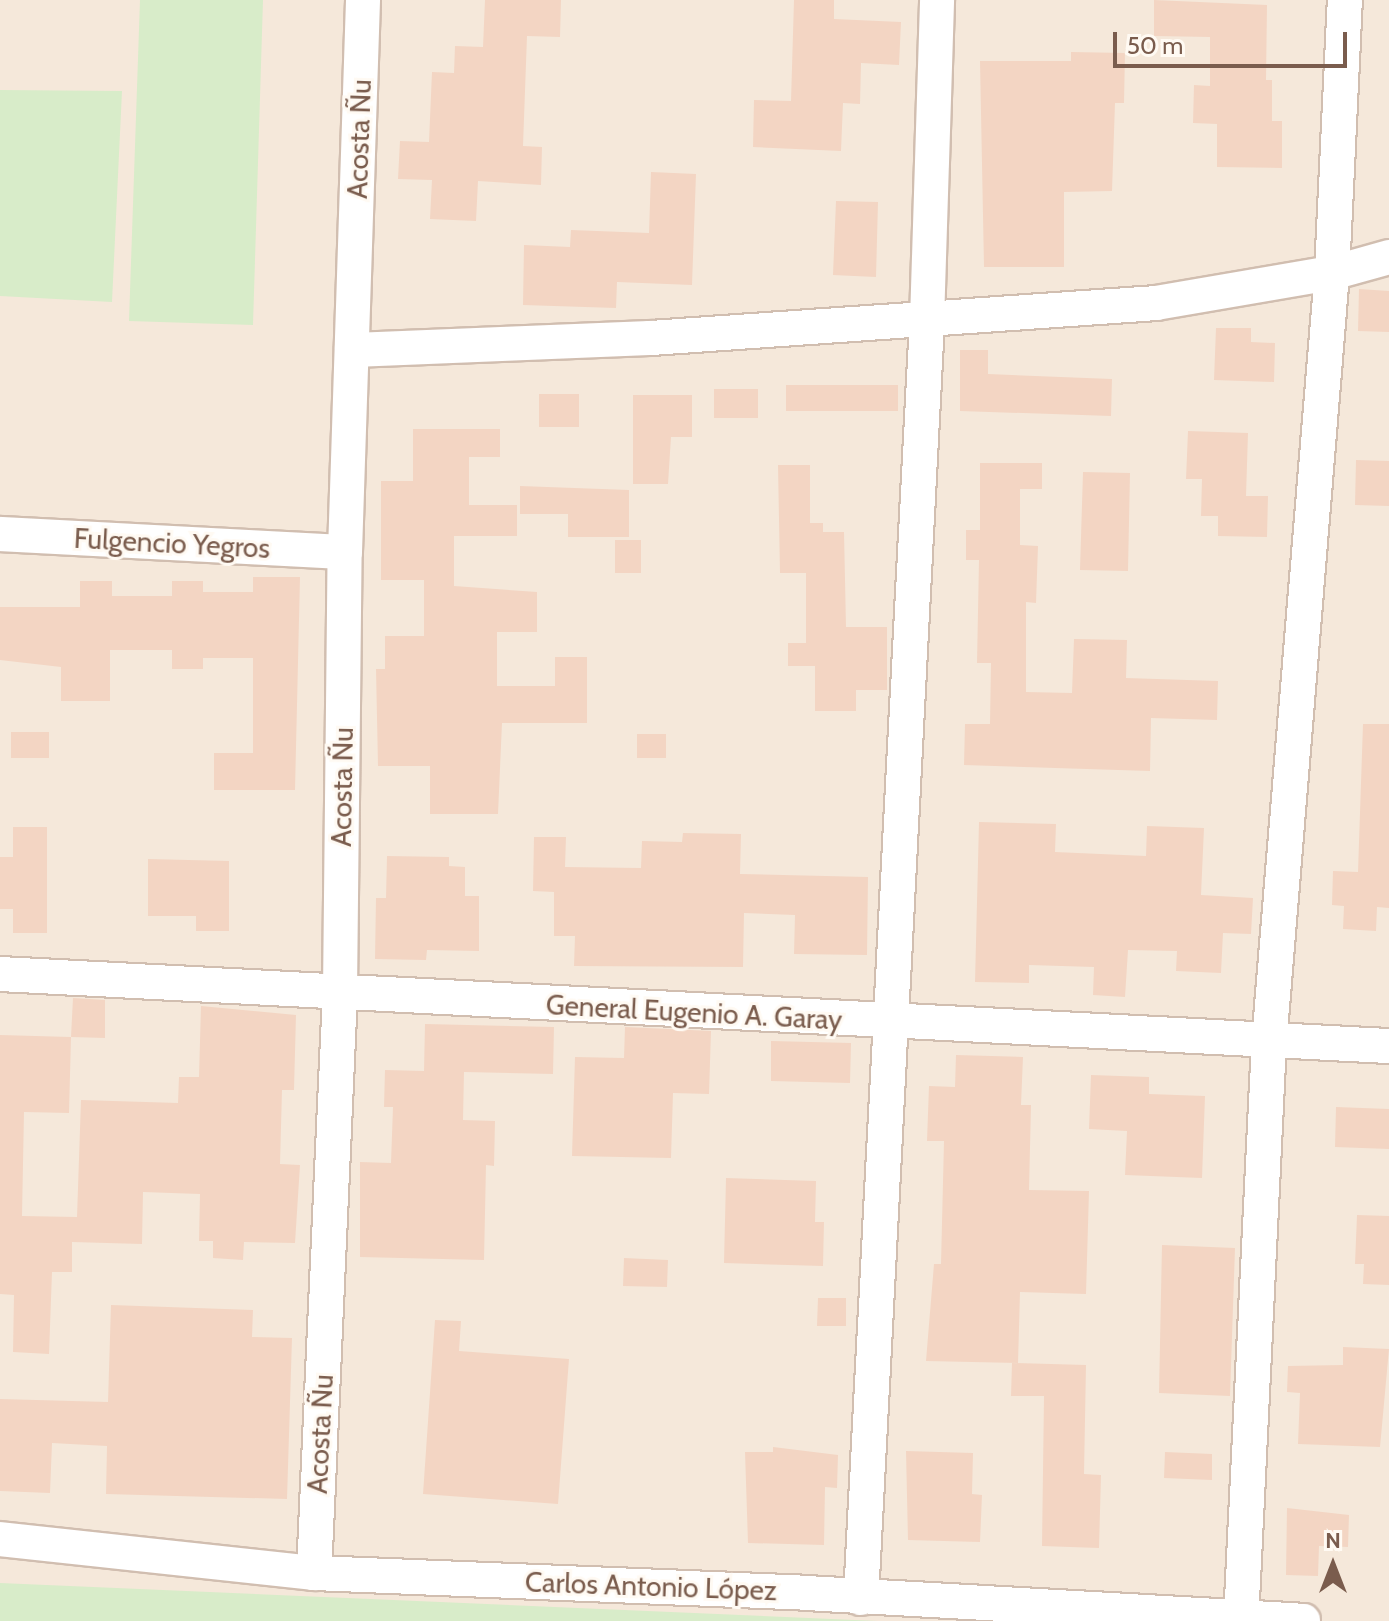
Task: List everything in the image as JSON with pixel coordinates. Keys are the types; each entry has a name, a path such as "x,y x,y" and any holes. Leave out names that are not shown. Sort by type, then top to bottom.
{"street":[{"name":"Acosta Ñu","path":"314,1573 340,993 345,552 363,0"},
{"path":"861,1598 927,321 937,0"},
{"path":"1242,1619 1269,1043 1332,273 1345,0"},
{"path":"352,350 927,321 1156,303 1332,273 1389,257"},
{"name":"Fulgencio Yegros","path":"0,534 345,552"},
{"name":"General Eugenio A. Garay","path":"0,974 1269,1043 1389,1046"},
{"name":"Carlos Antonio López","path":"0,1539 314,1573 1303,1621"}],"shaded area":[{"path":"0,0 1389,0 1389,1621 0,1621"}],"green space":[{"path":"140,0 263,0 253,325 129,321"},
{"path":"0,90 122,91 112,302 0,296"},
{"path":"0,1583 878,1621 0,1621"}],"building":[{"path":"485,0 561,0 560,37 527,36 523,146 542,147 541,185 478,181 476,221 430,219 432,180 398,179 400,141 429,142 432,72 454,73 455,46 483,47"},
{"path":"794,0 834,0 834,19 901,22 899,65 861,63 860,104 843,103 841,151 753,147 754,100 791,101"},
{"path":"1154,0 1267,5 1266,80 1272,80 1272,121 1282,121 1282,168 1217,167 1217,124 1193,123 1194,85 1210,86 1210,37 1154,36"},
{"path":"1071,52 1125,53 1124,103 1115,103 1112,191 1064,192 1064,267 984,267 980,61 1071,61"},
{"path":"651,172 696,174 692,285 617,282 616,308 523,305 524,245 570,247 571,230 649,233"},
{"path":"836,201 878,202 876,277 833,275"},
{"path":"1359,289 1389,291 1389,332 1358,331"},
{"path":"1216,328 1251,328 1251,342 1275,343 1274,382 1214,380"},
{"path":"960,350 988,350 988,374 1112,379 1111,416 960,411"},
{"path":"786,385 898,385 898,411 786,411"},
{"path":"714,389 758,389 758,418 714,418"},
{"path":"539,394 579,394 579,427 539,427"},
{"path":"633,395 692,395 692,437 671,437 668,484 633,484"},
{"path":"413,429 500,429 500,457 469,457 469,505 517,505 517,536 454,536 454,586 537,592 537,632 497,632 497,686 555,686 555,657 587,657 587,723 502,723 498,814 430,814 430,766 378,766 376,669 385,669 385,636 424,636 424,580 381,580 381,481 413,481"},
{"path":"1188,431 1248,433 1246,496 1268,496 1267,537 1218,536 1218,516 1201,516 1202,479 1186,479"},
{"path":"1356,460 1389,461 1389,506 1355,505"},
{"path":"980,463 1042,463 1042,489 1020,489 1020,545 1038,546 1036,603 1026,602 1026,692 1072,693 1074,639 1127,640 1126,678 1218,681 1217,720 1151,718 1150,771 964,765 965,724 990,724 991,663 977,663 979,560 966,560 966,530 980,530"},
{"path":"778,465 810,465 810,523 823,523 823,532 844,532 846,627 887,627 887,690 856,690 856,711 815,711 815,666 788,666 788,643 806,643 806,573 780,573"},
{"path":"1083,472 1130,473 1128,571 1080,570"},
{"path":"520,486 629,490 629,537 568,537 568,514 520,514"},
{"path":"615,540 641,540 641,573 615,573"},
{"path":"253,577 300,577 295,790 214,790 214,753 253,753 253,658 203,658 203,669 172,669 172,650 110,650 110,701 61,701 61,667 0,660 0,607 80,607 80,581 112,581 112,596 172,596 172,581 203,581 203,592 253,592"},
{"path":"1363,724 1389,724 1389,908 1377,907 1376,931 1343,929 1344,906 1332,905 1333,871 1358,872"},
{"path":"11,732 49,732 49,758 11,758"},
{"path":"637,734 666,734 666,758 637,758"},
{"path":"979,822 1056,824 1055,852 1146,856 1147,826 1204,828 1201,895 1253,898 1251,934 1223,933 1221,973 1176,971 1177,951 1128,950 1125,997 1093,995 1094,967 1029,965 1029,983 975,982"},
{"path":"13,827 47,827 47,933 13,933 13,909 0,909 0,857 13,857"},
{"path":"683,833 741,834 740,874 868,877 867,955 794,954 795,915 744,913 743,967 574,966 575,936 554,936 554,892 533,891 534,837 566,837 565,867 641,868 642,841 682,842"},
{"path":"387,856 449,857 449,866 465,867 465,896 479,896 479,951 427,950 426,960 375,959 376,898 386,898"},
{"path":"148,859 229,861 229,931 196,931 196,916 148,916"},
{"path":"73,998 105,1000 105,1038 71,1037"},
{"path":"201,1006 296,1015 294,1090 282,1090 280,1164 300,1165 295,1243 244,1242 243,1260 213,1258 213,1241 199,1241 200,1194 143,1192 142,1244 72,1242 72,1272 52,1272 49,1354 13,1352 14,1295 0,1294 0,1035 71,1037 69,1113 24,1112 22,1216 77,1217 81,1100 178,1103 179,1077 199,1077"},
{"path":"425,1024 554,1027 553,1074 464,1072 463,1120 495,1121 494,1166 486,1165 484,1260 360,1257 360,1162 391,1163 393,1107 384,1107 385,1070 424,1071"},
{"path":"625,1027 711,1031 709,1094 673,1093 671,1158 572,1156 575,1057 624,1058"},
{"path":"771,1041 851,1043 850,1083 771,1081"},
{"path":"956,1055 1023,1057 1021,1105 1031,1105 1029,1190 1089,1191 1086,1294 1020,1292 1018,1363 926,1361 934,1264 941,1264 944,1141 927,1141 929,1086 955,1087"},
{"path":"1091,1075 1149,1077 1149,1094 1205,1096 1202,1178 1125,1175 1127,1131 1089,1129"},
{"path":"1336,1107 1389,1109 1389,1149 1335,1147"},
{"path":"726,1178 816,1181 815,1222 824,1222 823,1266 724,1263"},
{"path":"1357,1215 1389,1216 1389,1285 1363,1284 1364,1264 1355,1264"},
{"path":"1162,1245 1235,1248 1230,1396 1159,1393"},
{"path":"624,1258 668,1260 667,1287 623,1286"},
{"path":"818,1298 846,1298 846,1326 817,1326"},
{"path":"111,1305 253,1310 252,1337 292,1338 287,1499 106,1494 107,1446 52,1443 50,1493 0,1491 0,1399 108,1402"},
{"path":"435,1320 461,1321 459,1351 569,1359 558,1504 423,1494"},
{"path":"1343,1347 1389,1349 1380,1447 1298,1444 1300,1393 1287,1392 1288,1366 1343,1365"},
{"path":"1012,1363 1086,1365 1084,1474 1101,1475 1099,1548 1042,1546 1044,1396 1011,1396"},
{"path":"773,1447 838,1455 837,1488 825,1487 824,1545 748,1543 745,1452 773,1452"},
{"path":"906,1451 973,1453 972,1494 982,1495 980,1542 908,1540"},
{"path":"1165,1452 1212,1454 1212,1480 1164,1478"},
{"path":"1287,1508 1349,1515 1348,1547 1319,1546 1318,1576 1286,1575"}]}
